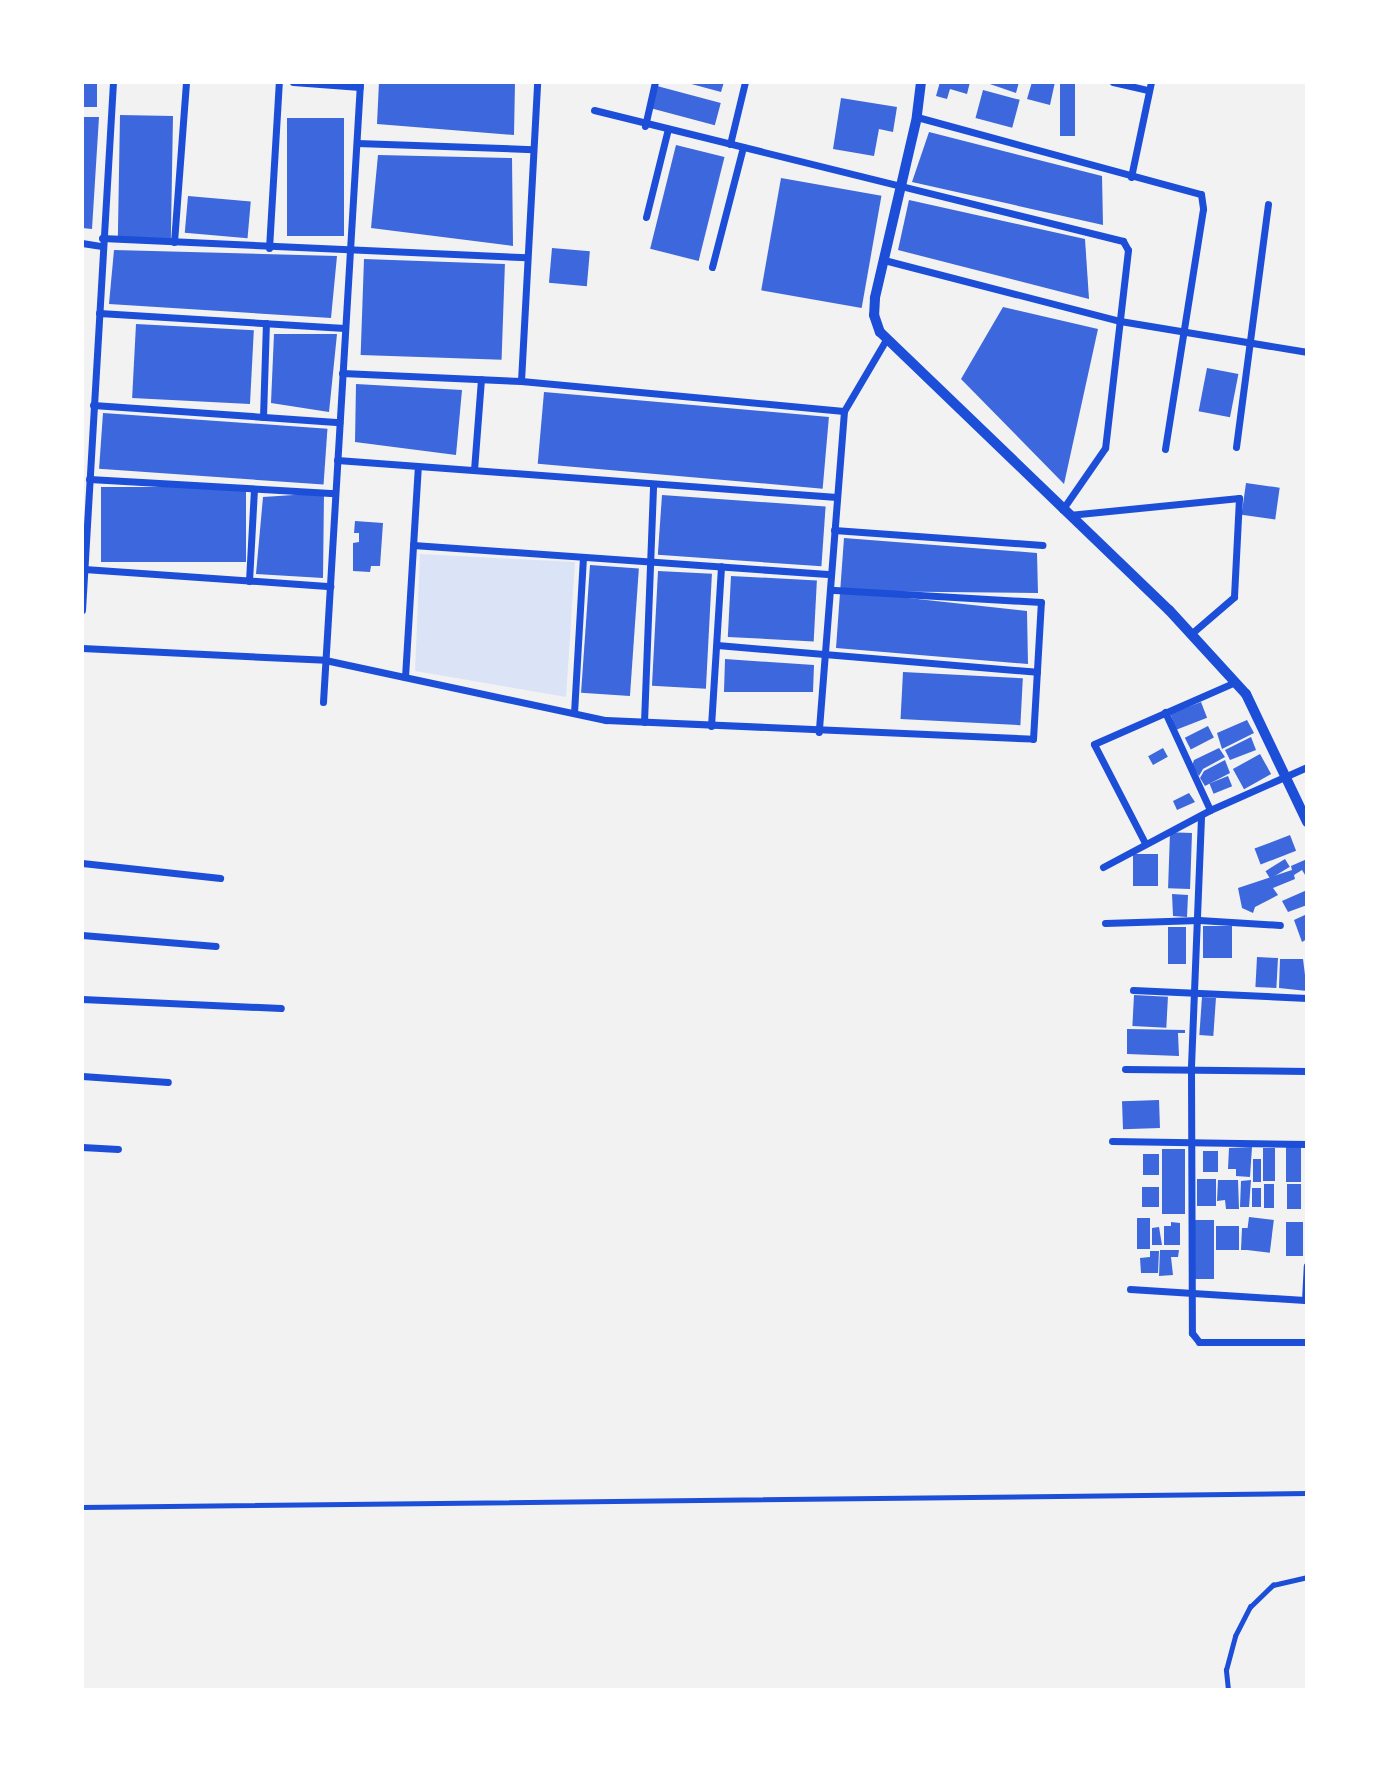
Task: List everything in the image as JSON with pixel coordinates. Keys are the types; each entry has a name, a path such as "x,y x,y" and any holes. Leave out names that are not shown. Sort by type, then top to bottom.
{"street":[{"path":"82,610 113,82"},
{"path":"174,242 186,82"},
{"path":"269,248 279,82"},
{"path":"293,82 360,85 323,702"},
{"path":"521,381 537,82"},
{"path":"645,126 655,82"},
{"path":"730,144 745,82"},
{"path":"921,82 917,117 874,315 887,338 1191,634 1235,682 1287,776 1307,822"},
{"path":"1113,82 1150,86 1131,177"},
{"path":"594,110 645,126 743,147 1123,241 1128,250 1105,448 1065,513"},
{"path":"917,117 1131,177 1195,191 1203,198 1165,449"},
{"path":"646,217 668,129"},
{"path":"356,143 533,149"},
{"path":"712,267 743,147"},
{"path":"1236,447 1268,204"},
{"path":"82,243 174,242 269,248 351,247 527,257"},
{"path":"884,260 1120,321 1307,352"},
{"path":"99,313 345,328"},
{"path":"263,417 266,323"},
{"path":"819,732 844,411 887,338"},
{"path":"342,373 521,381 844,411"},
{"path":"474,470 481,379"},
{"path":"93,405 340,422"},
{"path":"82,419 93,420"},
{"path":"337,460 836,497"},
{"path":"405,677 418,466"},
{"path":"89,479 335,493"},
{"path":"644,722 653,484"},
{"path":"249,581 254,489"},
{"path":"1065,513 1239,498 1234,597 1191,634"},
{"path":"834,530 1042,545"},
{"path":"414,545 831,574"},
{"path":"574,713 583,557"},
{"path":"711,726 721,566"},
{"path":"85,569 330,586"},
{"path":"82,648 325,660 574,713 644,722 819,732 1033,739 1041,602 830,590"},
{"path":"716,645 1037,672"},
{"path":"1145,843 1094,744 1235,682"},
{"path":"1165,712 1210,810"},
{"path":"1102,867 1210,810 1307,767"},
{"path":"1201,817 1191,1070 1189,1293 1192,1333 1199,1342 1307,1342"},
{"path":"82,863 220,878"},
{"path":"1105,923 1199,920 1280,925"},
{"path":"82,935 216,946"},
{"path":"1133,990 1307,998"},
{"path":"82,999 281,1007"},
{"path":"1125,1069 1307,1071"},
{"path":"82,1076 168,1082"},
{"path":"1112,1141 1307,1144"},
{"path":"82,1147 118,1149"},
{"path":"1130,1289 1306,1300 1307,1266"}],"lane":[{"path":"82,1507 1307,1493"},
{"path":"1228,1690 1226,1670 1235,1636 1250,1607 1273,1585 1307,1577"}],"shaded area":[{"path":"420,554 575,562 566,697 415,671"}],"building":[{"path":"82,82 97,82 97,107 82,107"},
{"path":"379,82 515,82 514,135 377,124"},
{"path":"684,82 724,82 721,92"},
{"path":"940,82 970,82 967,94 950,89 947,99 936,96"},
{"path":"984,82 1019,82 1016,93"},
{"path":"1032,82 1055,82 1050,105 1027,99"},
{"path":"1060,82 1075,82 1075,136 1060,136"},
{"path":"657,86 721,103 715,125 651,108"},
{"path":"983,90 1020,100 1012,128 975,118"},
{"path":"841,98 897,107 893,132 879,129 874,156 833,149"},
{"path":"120,115 173,116 171,240 118,239"},
{"path":"82,117 99,117 92,229 82,228"},
{"path":"287,118 344,118 344,236 287,236"},
{"path":"929,132 1102,176 1103,225 912,182"},
{"path":"676,145 725,157 699,261 650,249"},
{"path":"378,155 512,158 513,246 371,228"},
{"path":"781,178 881,196 862,308 761,290"},
{"path":"188,196 251,201 248,238 185,233"},
{"path":"909,200 1085,239 1089,299 898,250"},
{"path":"552,248 590,251 587,286 549,283"},
{"path":"114,250 337,256 331,318 109,304"},
{"path":"364,259 505,264 502,360 361,355"},
{"path":"1003,307 1098,329 1064,484 961,379"},
{"path":"136,324 254,330 250,404 132,398"},
{"path":"274,334 337,334 329,412 271,403"},
{"path":"1207,368 1238,374 1230,417 1199,411"},
{"path":"356,384 462,390 456,455 355,442"},
{"path":"544,392 829,417 823,489 538,464"},
{"path":"103,413 327,429 324,485 99,469"},
{"path":"1246,483 1280,488 1275,519 1242,515"},
{"path":"101,487 246,487 246,562 101,562"},
{"path":"324,493 323,578 256,574 263,497"},
{"path":"662,495 826,506 821,566 658,555"},
{"path":"355,521 383,523 380,566 371,566 370,572 353,571 353,543 359,542 359,533 354,533"},
{"path":"844,538 1037,553 1038,593 844,591 1027,611 1028,664 836,648"},
{"path":"590,565 639,568 630,696 581,693"},
{"path":"658,571 712,574 706,689 652,686"},
{"path":"731,576 817,581 814,641 728,637"},
{"path":"725,659 814,665 813,692 724,692"},
{"path":"903,672 1023,678 1020,725 901,719"},
{"path":"1201,702 1207,718 1176,730 1170,714"},
{"path":"1247,720 1254,733 1222,749 1217,733"},
{"path":"1208,726 1214,738 1191,749 1185,738"},
{"path":"1251,737 1256,750 1230,760 1225,750"},
{"path":"1163,748 1168,757 1153,765 1148,756"},
{"path":"1219,748 1225,757 1203,769 1199,776 1192,766 1194,760"},
{"path":"1260,754 1271,774 1244,789 1233,769"},
{"path":"1225,760 1230,773 1205,786 1200,778 1204,771"},
{"path":"1228,776 1232,786 1214,794 1209,783"},
{"path":"1189,793 1195,802 1177,810 1173,801"},
{"path":"1170,832 1192,833 1190,889 1168,888"},
{"path":"1290,835 1296,851 1261,864 1255,849"},
{"path":"1133,854 1158,854 1158,886 1133,886"},
{"path":"1285,859 1290,867 1270,879 1265,871"},
{"path":"1307,859 1307,878 1302,870 1294,875 1295,879 1273,888 1278,895 1255,907 1253,913 1242,908 1238,888 1292,870 1291,866"},
{"path":"1307,890 1307,905 1288,912 1282,901"},
{"path":"1172,894 1188,895 1187,917 1173,916"},
{"path":"1307,914 1307,939 1302,942 1294,920"},
{"path":"1203,926 1232,926 1232,958 1203,958"},
{"path":"1168,927 1186,927 1186,964 1168,964"},
{"path":"1257,957 1278,958 1276,988 1255,987"},
{"path":"1280,959 1303,959 1307,991 1279,988"},
{"path":"1134,995 1168,997 1166,1028 1132,1026"},
{"path":"1202,997 1216,998 1213,1036 1199,1035"},
{"path":"1127,1029 1185,1030 1185,1033 1178,1033 1179,1056 1127,1054"},
{"path":"1159,1100 1160,1128 1123,1129 1122,1101"},
{"path":"1252,1147 1250,1177 1236,1176 1236,1169 1228,1169 1229,1148"},
{"path":"1286,1147 1301,1147 1301,1182 1286,1182"},
{"path":"1263,1148 1275,1148 1275,1181 1263,1181"},
{"path":"1162,1149 1185,1149 1185,1214 1162,1214"},
{"path":"1203,1151 1218,1151 1218,1172 1203,1172"},
{"path":"1143,1154 1159,1154 1159,1175 1143,1175"},
{"path":"1253,1159 1261,1159 1261,1182 1253,1182"},
{"path":"1197,1179 1216,1179 1216,1206 1197,1206"},
{"path":"1218,1180 1238,1180 1239,1209 1226,1209 1225,1200 1217,1201"},
{"path":"1251,1180 1249,1207 1240,1207 1241,1181"},
{"path":"1264,1184 1274,1184 1274,1208 1264,1208"},
{"path":"1287,1184 1301,1184 1301,1209 1287,1209"},
{"path":"1142,1187 1159,1187 1159,1207 1142,1207"},
{"path":"1252,1188 1261,1188 1261,1207 1252,1207"},
{"path":"1249,1217 1274,1220 1270,1253 1245,1250"},
{"path":"1137,1218 1150,1218 1150,1249 1137,1249"},
{"path":"1195,1220 1214,1220 1214,1279 1195,1279"},
{"path":"1171,1222 1180,1223 1180,1245 1164,1245 1164,1226 1171,1226"},
{"path":"1286,1222 1303,1222 1303,1256 1286,1256"},
{"path":"1216,1226 1239,1226 1239,1250 1216,1250"},
{"path":"1159,1227 1162,1245 1152,1245 1152,1228"},
{"path":"1242,1228 1248,1228 1249,1250 1241,1250"},
{"path":"1160,1250 1179,1250 1178,1257 1171,1257 1173,1275 1159,1276"},
{"path":"1150,1251 1159,1251 1158,1273 1141,1273 1140,1258 1150,1257"}]}
